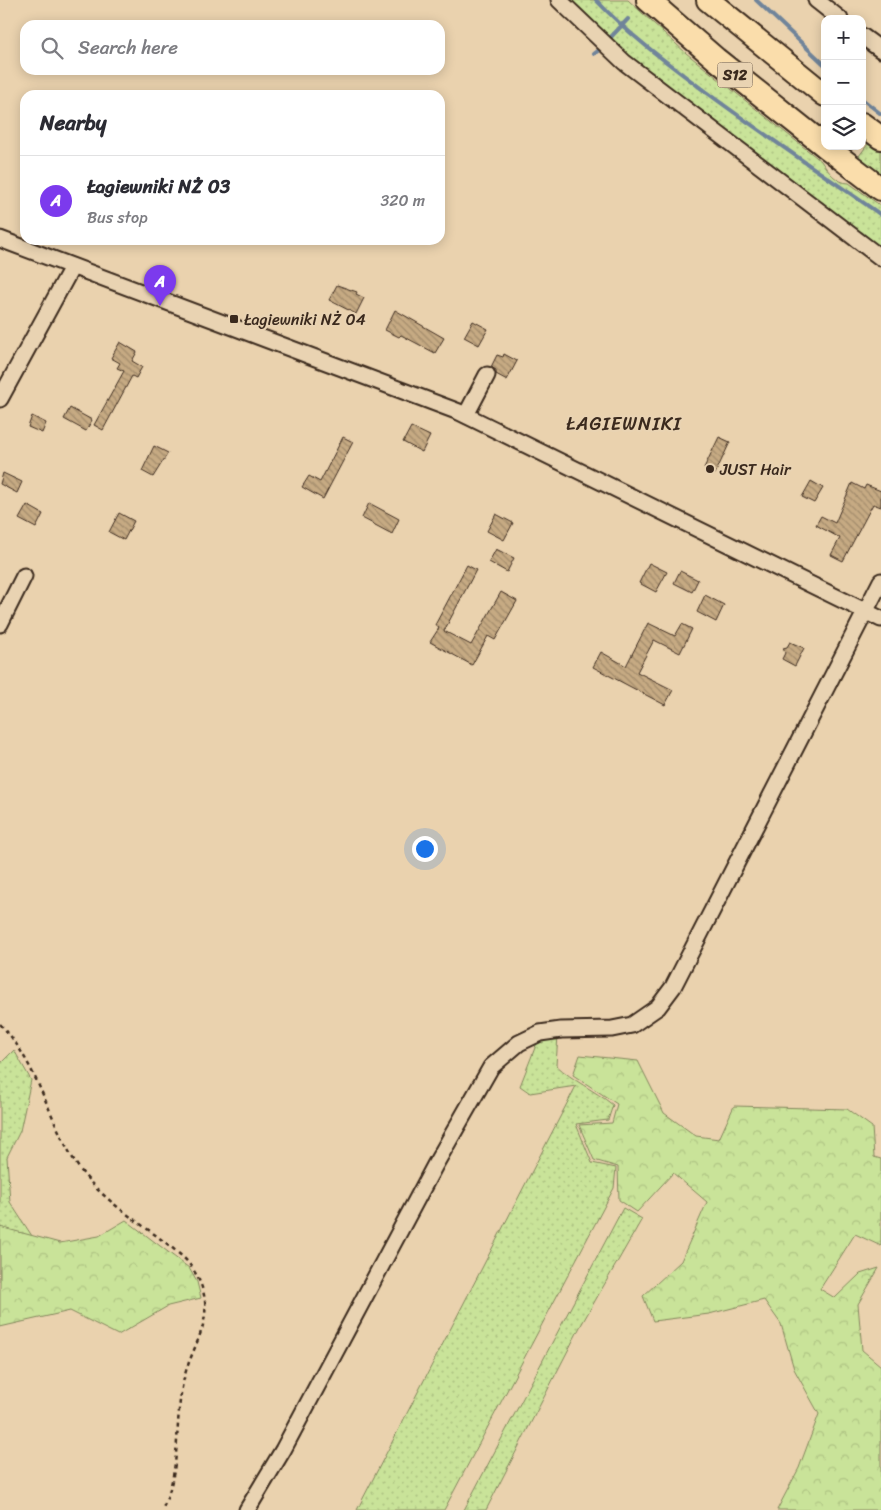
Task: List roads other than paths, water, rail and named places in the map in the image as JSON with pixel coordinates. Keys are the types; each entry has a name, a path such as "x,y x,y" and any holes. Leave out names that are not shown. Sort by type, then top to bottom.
{"highway":[{"name":"S12","path":"648,0 716,59 821,143"},
{"name":"S12","path":"708,0 821,92"},
{"path":"866,127 881,138"},
{"name":"S12","path":"830,150 881,189"}],"street":[{"path":"558,0 624,62 881,258"},
{"path":"816,0 835,15"},
{"path":"866,39 881,50"},
{"path":"0,239 466,415 881,619"},
{"path":"0,399 72,267"},
{"path":"466,415 487,375"},
{"path":"0,624 24,576"},
{"path":"247,1510 283,1450 435,1164 491,1067 518,1043 540,1033 561,1030 612,1029 632,1024 654,1011 673,987 881,582"}],"waterway":[{"path":"596,0 636,38 680,73 881,215"},
{"path":"756,0 821,61"},
{"path":"610,38 628,19"},
{"path":"594,54 599,50"},
{"path":"866,102 881,114"}],"place":[{"name":"Łagiewniki NŻ 03","path":"160,306"},
{"name":"Łagiewniki NŻ 04","path":"234,319"},
{"name":"JUST Hair","path":"710,469"}],"district":[{"name":"ŁAGIEWNIKI","path":"624,423"}]}
